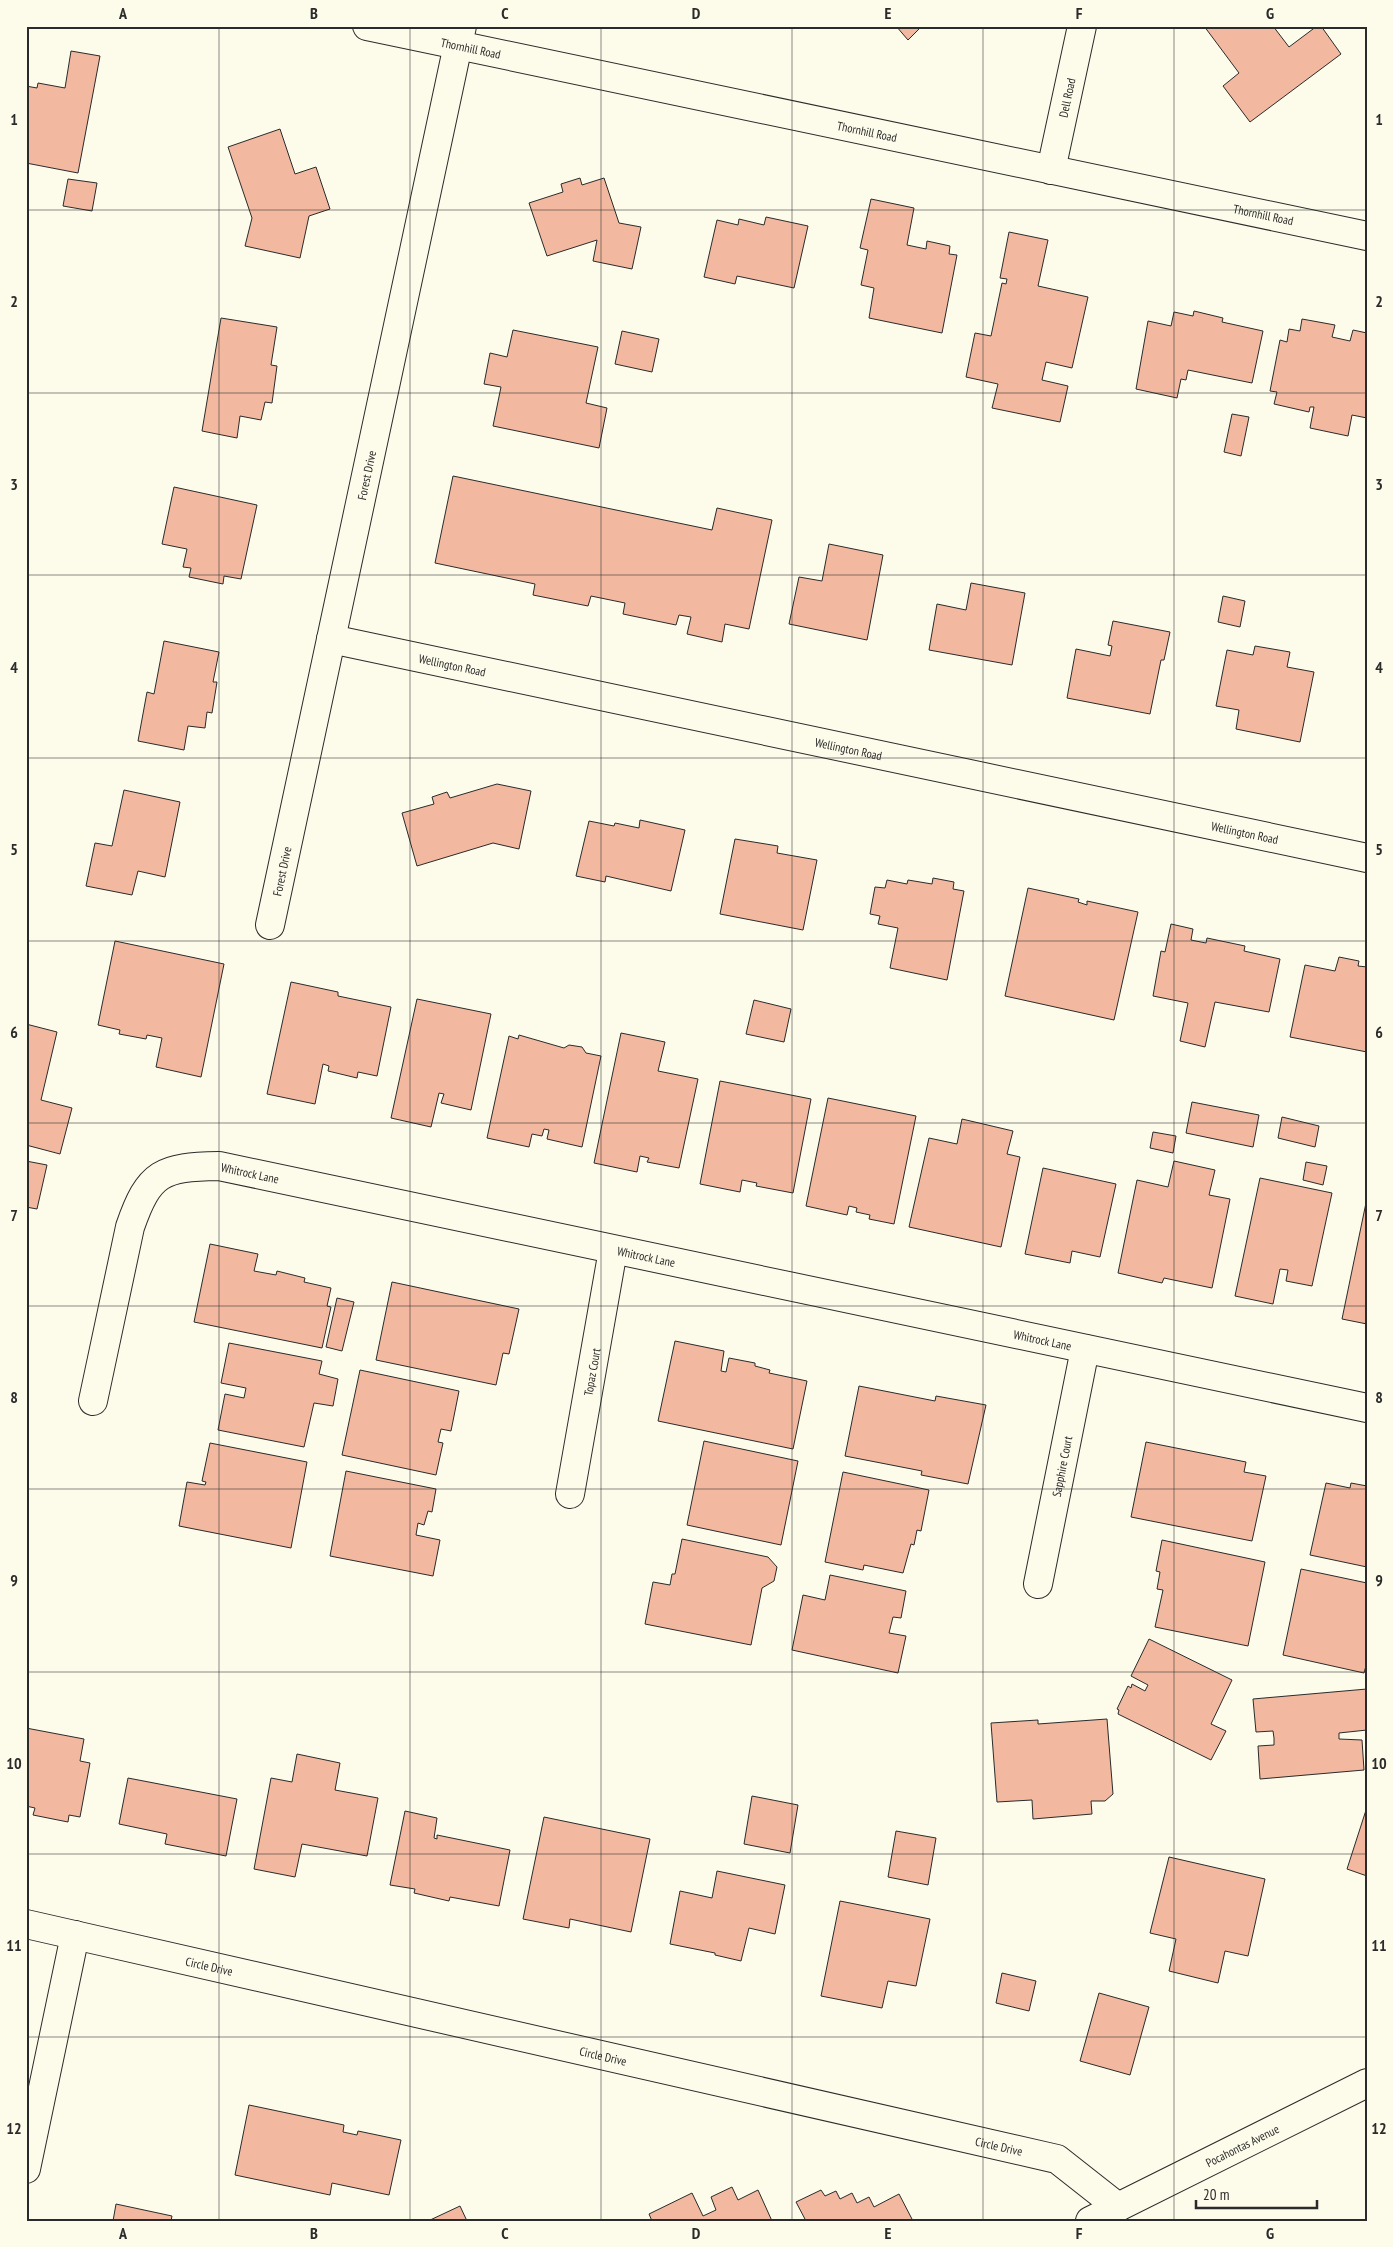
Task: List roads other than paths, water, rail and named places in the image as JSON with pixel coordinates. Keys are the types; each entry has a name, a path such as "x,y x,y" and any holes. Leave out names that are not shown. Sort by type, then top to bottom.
{"street":[{"name":"Thornhill Road","path":"368,26 460,36 1051,170 1367,236"},
{"name":"Dell Road","path":"1051,170 1082,26"},
{"name":"Forest Drive","path":"270,925 460,36"},
{"name":"Wellington Road","path":"331,639 1367,858"},
{"name":"Whitrock Lane","path":"93,1401 130,1227 138,1203 155,1178 183,1166 219,1166 1367,1408"},
{"name":"Topaz Court","path":"570,1494 613,1250"},
{"name":"Sapphire Court","path":"1038,1584 1085,1349"},
{"name":"Circle Drive","path":"26,1924 1057,2159 1118,2207"},
{"path":"26,2169 75,1935"},
{"name":"Pocahontas Avenue","path":"1090,2221 1367,2083"}]}
